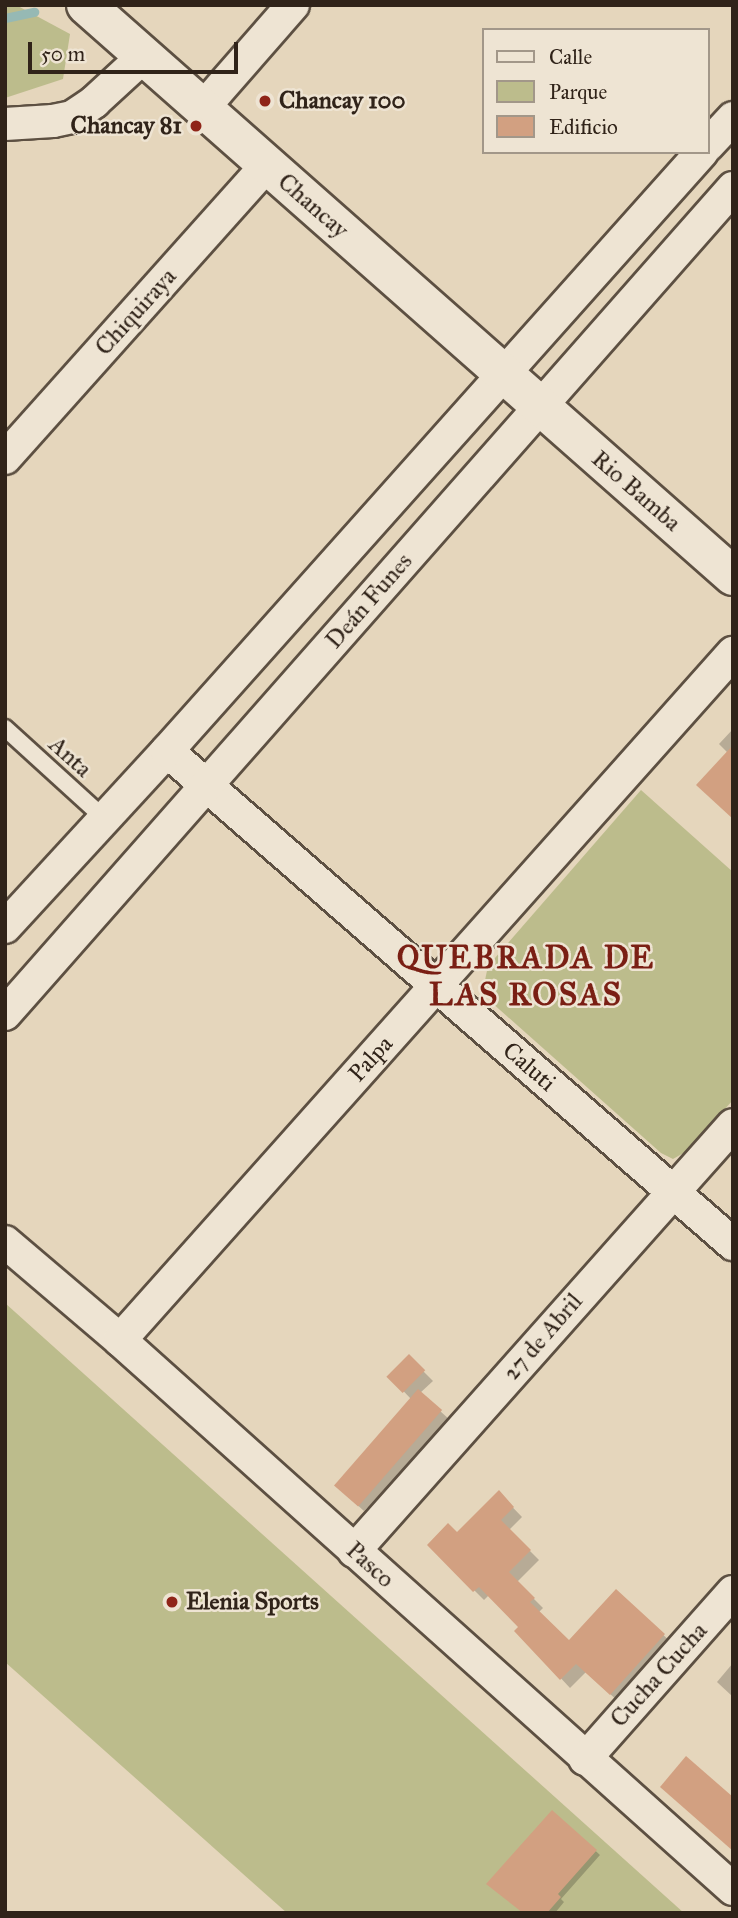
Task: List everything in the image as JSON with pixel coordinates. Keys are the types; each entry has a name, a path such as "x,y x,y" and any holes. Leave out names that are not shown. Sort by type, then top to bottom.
{"main road":[{"name":"Chancay","path":"86,5 540,407"},
{"name":"Rio Bamba","path":"540,407 733,576"}],"street":[{"path":"204,108 293,5"},
{"path":"5,124 72,117 94,103 144,56"},
{"path":"710,143 733,118"},
{"name":"Deán Funes","path":"5,927 167,751 700,154"},
{"name":"Chiquiraya","path":"5,458 267,165"},
{"name":"Deán Funes","path":"5,1014 733,188"},
{"name":"Palpa","path":"120,1340 733,653"},
{"name":"Caluti","path":"167,751 733,1244"},
{"name":"27 de Abril","path":"354,1551 733,1125"},
{"name":"Pasco","path":"5,1242 120,1340 733,1889"},
{"name":"Cucha Cucha","path":"585,1759 733,1592"}],"lane":[{"name":"Anta","path":"5,728 105,819"}],"green space":[{"path":"5,5 16,5 70,34 63,79 5,98"},
{"path":"641,790 733,872 733,1100 687,1151 673,1159 661,1153 491,1002 484,985 488,966"},
{"name":"Elenia Sports","path":"5,1303 684,1913 287,1913 5,1662"}],"building":[{"path":"733,745 733,819 696,785"},
{"path":"409,1354 425,1370 403,1393 386,1377"},
{"path":"418,1389 442,1410 358,1507 334,1486"},
{"path":"499,1490 514,1507 501,1520 531,1550 509,1572 535,1598 530,1602 569,1640 616,1589 665,1634 610,1695 576,1664 560,1680 514,1631 518,1627 479,1587 473,1592 427,1545 448,1523 457,1532"},
{"path":"686,1756 733,1797 733,1851 660,1787"},
{"path":"552,1810 597,1850 558,1894 561,1897 547,1913 523,1913 486,1884"}],"waterway":[{"path":"5,18 34,12"}],"place":[{"name":"Chancay 100","path":"265,101"},
{"name":"Chancay 81","path":"196,126"},
{"name":"Elenia Sports","path":"172,1602"}],"district":[{"name":"QUEBRADA DE LAS ROSAS","path":"526,978"}]}
